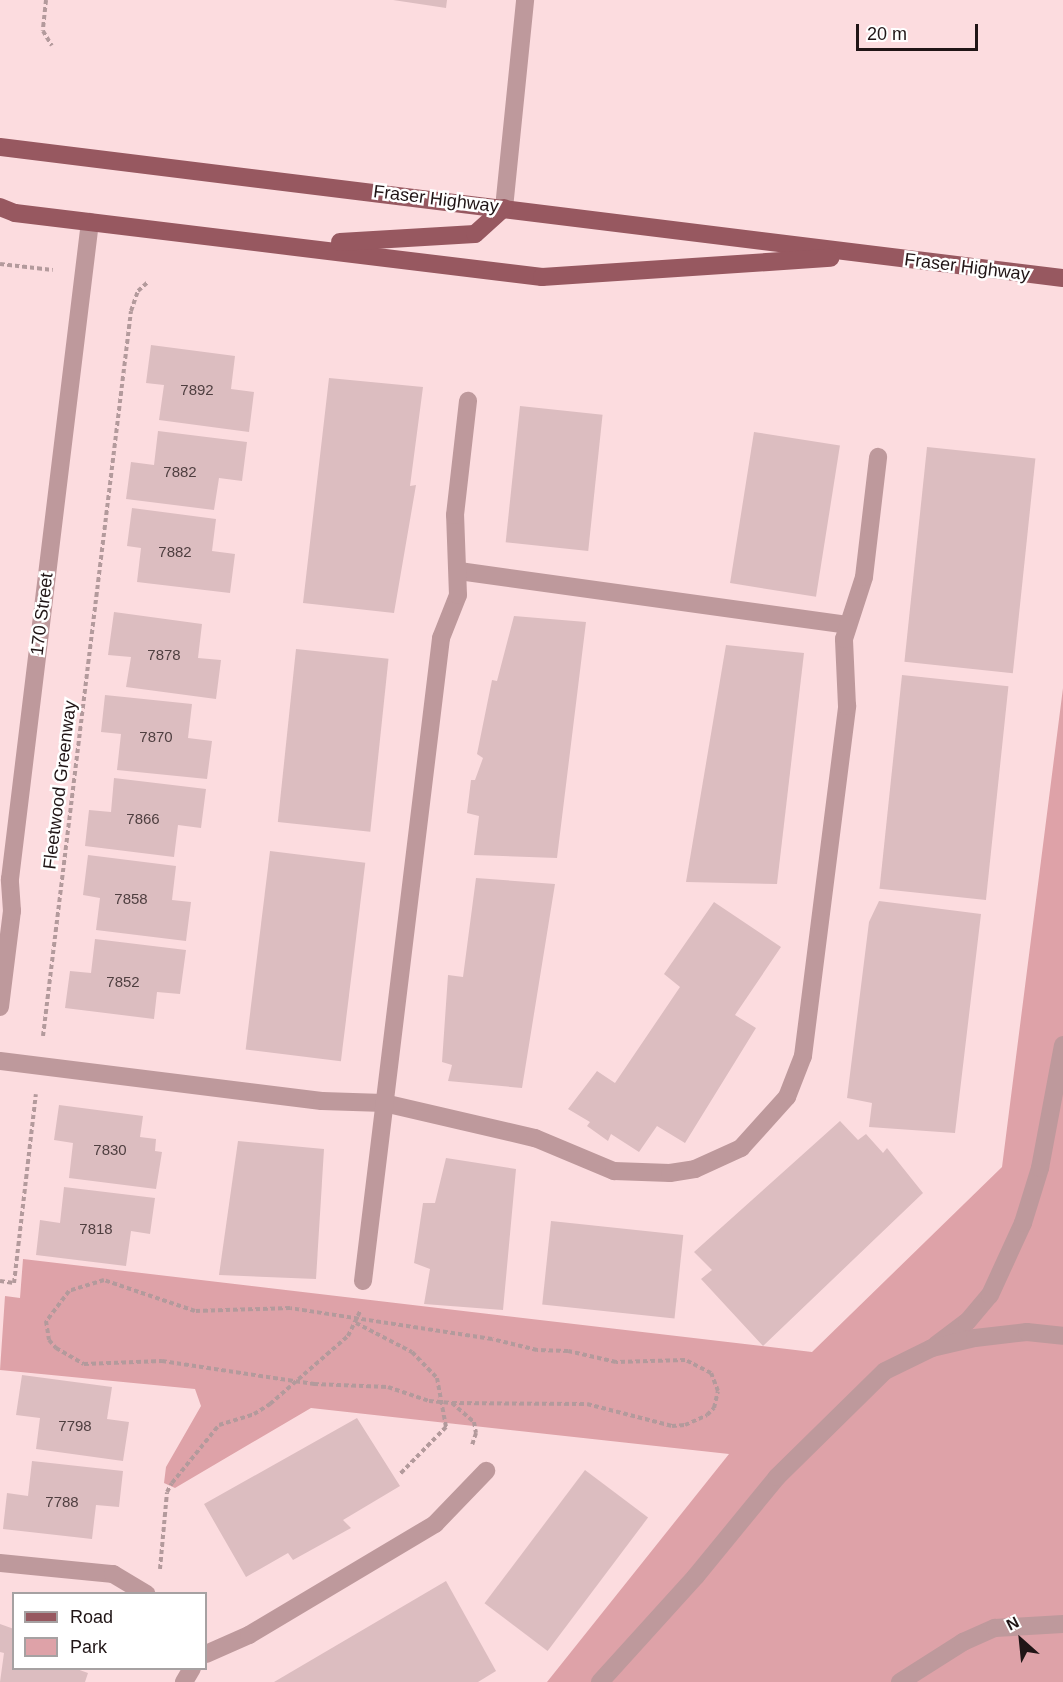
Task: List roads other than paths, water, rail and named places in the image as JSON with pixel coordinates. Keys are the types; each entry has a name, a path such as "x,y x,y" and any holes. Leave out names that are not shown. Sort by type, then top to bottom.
{"main road":[{"name":"Fraser Highway","path":"0,147 504,207 1063,278"},
{"name":"Fraser Highway","path":"0,207 15,213 296,245 542,277 871,255"},
{"path":"296,245 475,234 504,207"}],"street":[{"path":"504,207 525,0"},
{"name":"170 Street","path":"0,1007 12,911 10,879 90,222"},
{"path":"363,1281 441,638 458,595 459,570 455,515 468,400"},
{"path":"0,1061 322,1101 384,1103 511,1131 614,1171 645,1174 695,1169 741,1148 766,1124 787,1097 803,1056 847,706 846,626 864,577 878,458"},
{"path":"459,570 846,626"},
{"path":"600,1682 803,1449 885,1371 932,1348 967,1322 990,1295 1003,1271 1033,1196 1063,1046"},
{"path":"932,1348 1017,1333 1063,1336"},
{"path":"207,1654 249,1635 435,1524 486,1471"},
{"path":"0,1563 113,1574 144,1592"},
{"path":"900,1682 963,1642 995,1628 1063,1624"}]}
